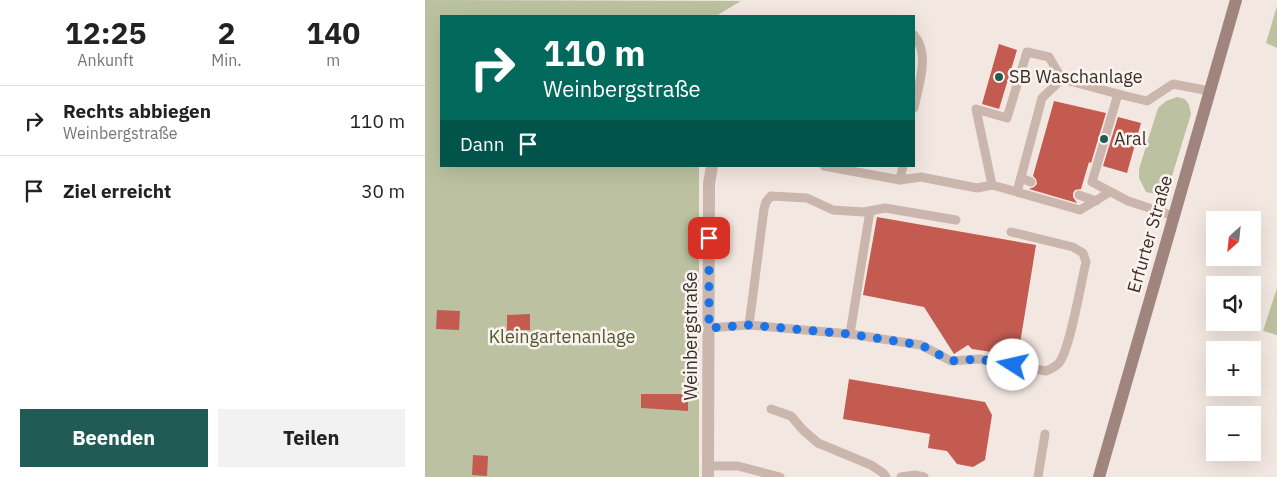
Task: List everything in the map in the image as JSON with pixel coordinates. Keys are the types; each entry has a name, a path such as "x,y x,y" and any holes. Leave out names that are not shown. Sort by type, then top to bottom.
{"main road":[{"name":"Erfurter Straße","path":"1099,477 1236,0"}],"street":[{"name":"Weinbergstraße","path":"708,472 709,184 712,167"}],"lane":[{"path":"915,36 921,44 923,59 915,103"},
{"path":"992,185 976,109 1007,118 1027,52 1049,57 1062,79 1147,101 1173,84 1210,90"},
{"path":"1017,192 1042,98 1062,79"},
{"path":"1118,94 1092,182 1128,201 1174,216"},
{"path":"829,167 900,180 921,177 977,188 992,185 1081,210 1110,192"},
{"path":"900,180 903,167"},
{"path":"1021,178 1031,182"},
{"path":"1079,195 1096,200"},
{"path":"749,325 764,209 766,202 771,196 807,198 833,210 871,211 885,208 956,220"},
{"path":"849,334 871,211"},
{"path":"709,328 749,325 849,334 921,345 951,361 979,359 1046,371 1060,362 1066,348 1086,262 1083,253 1073,248 1011,232"},
{"path":"771,409 791,416 818,443 871,466 886,477"},
{"path":"1037,477 1045,434"},
{"path":"708,472 738,466 780,477"},
{"path":"901,477 915,475 924,477"}],"green space":[{"name":"Kleingartenanlage","path":"425,0 741,1 718,15 440,15 440,167 699,167 699,477 425,477"},
{"path":"1277,6 1277,48 1266,43"},
{"path":"1177,97 1185,99 1191,114 1172,176 1169,182 1156,194 1146,192 1139,178 1139,169 1158,108 1166,101"},
{"path":"1277,288 1277,335 1263,331"}],"building":[{"name":"SB Waschanlage","path":"999,44 1017,50 999,109 982,104"},
{"path":"1054,101 1106,113 1081,189 1075,190 1073,193 1077,203 1029,189 1037,184 1033,176"},
{"path":"1118,117 1141,123 1127,173 1103,166"},
{"path":"877,217 1036,245 1018,356 972,349 968,345 954,354 924,307 863,295"},
{"path":"437,310 460,311 459,330 436,329"},
{"path":"530,314 530,330 507,331 507,315"},
{"path":"849,379 985,402 992,415 985,460 973,467 957,464 947,451 928,448 930,434 843,419"},
{"path":"641,394 688,394 688,411 641,408"},
{"path":"473,455 488,456 487,476 472,475"}],"place":[{"name":"SB Waschanlage","path":"999,77"},
{"name":"Aral","path":"1104,139"}],"route":[{"path":"709,238 709,328 749,325 849,334 921,345 951,361 979,359 1013,365"}]}
